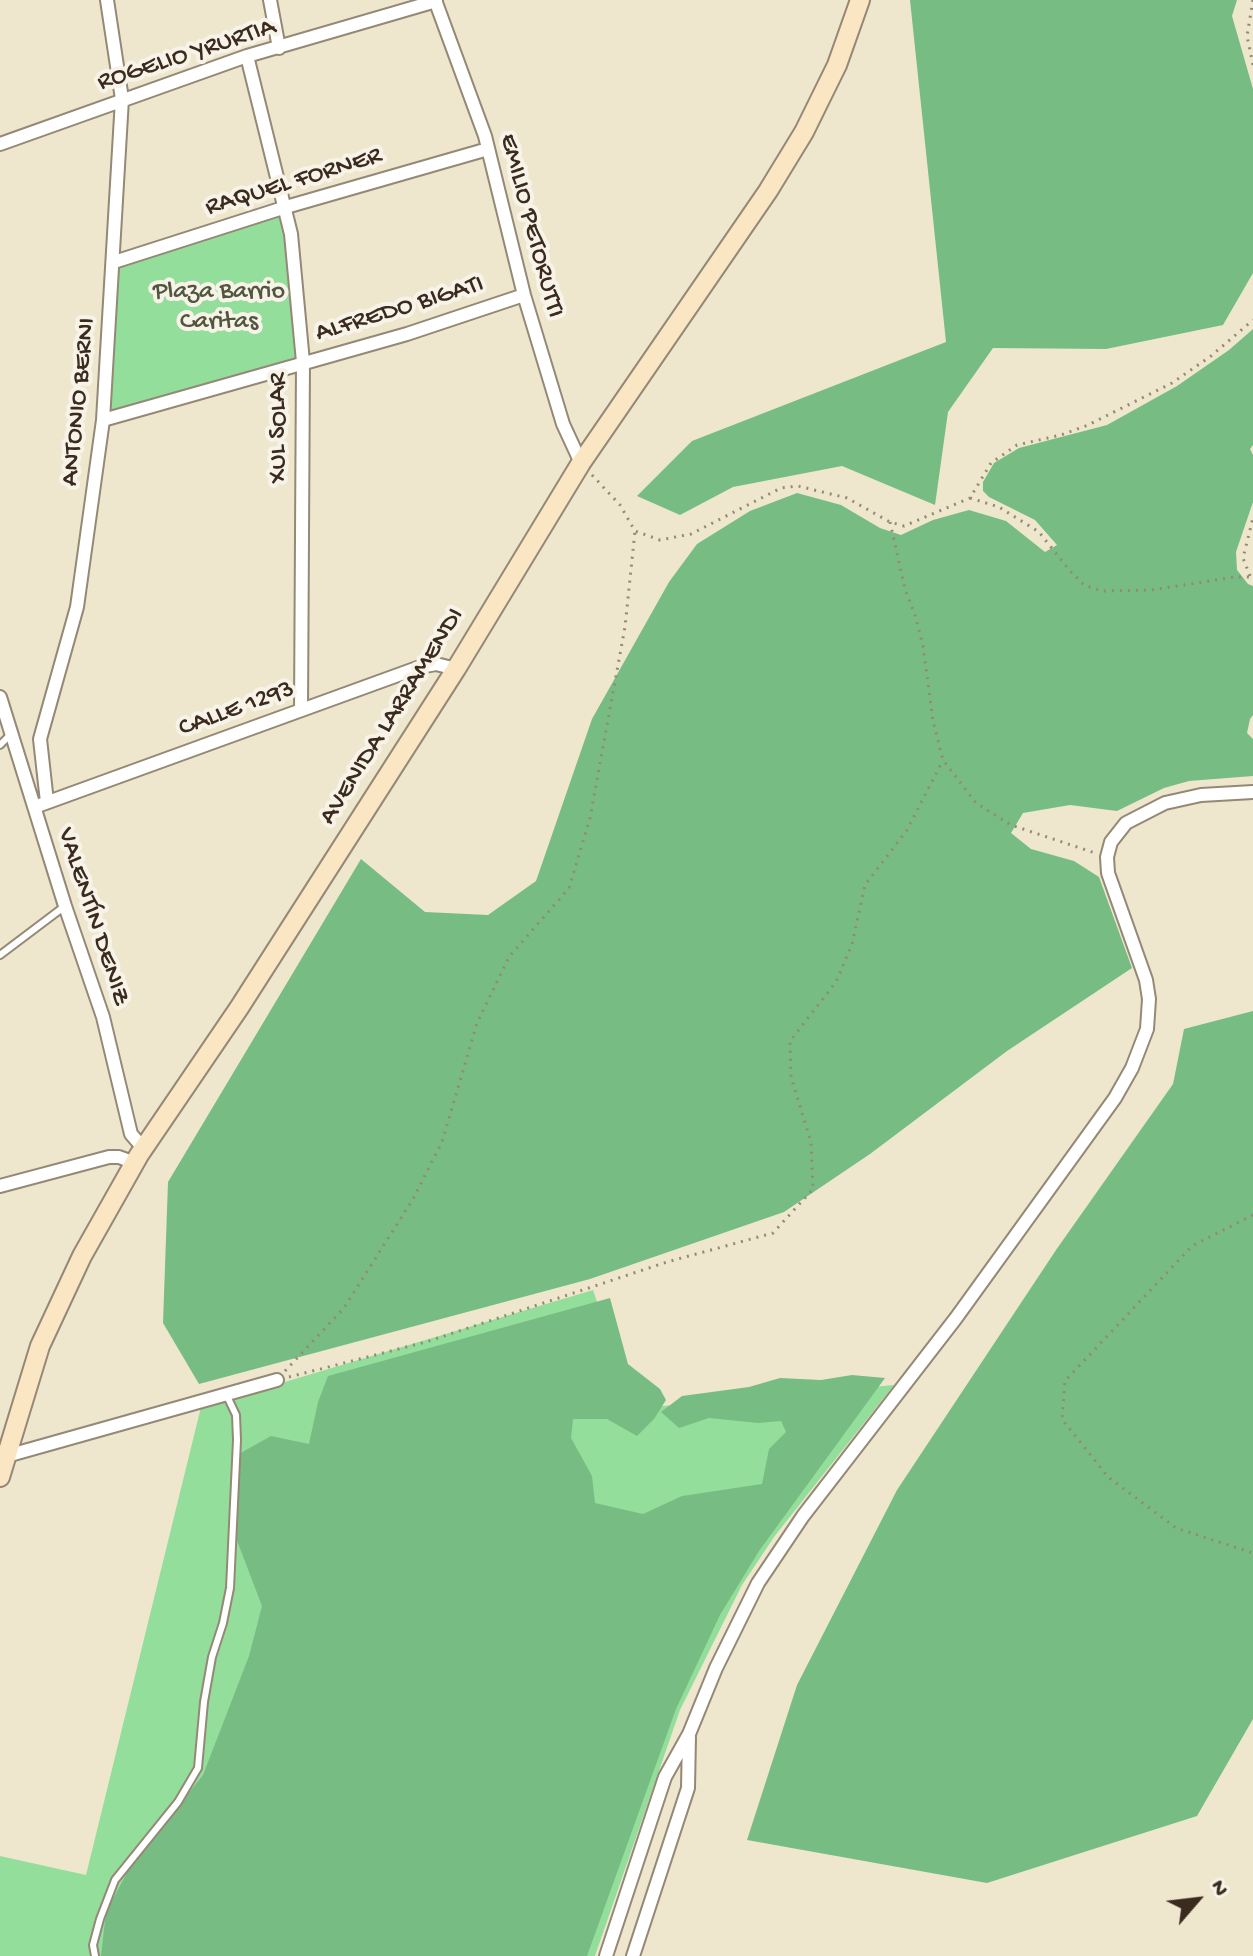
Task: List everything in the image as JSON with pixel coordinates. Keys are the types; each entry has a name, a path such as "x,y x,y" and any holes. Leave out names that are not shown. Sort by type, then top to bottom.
{"main road":[{"name":"AVENIDA LARRAMENDI","path":"0,1477 2,1458 55,1311 82,1256 139,1156 239,1008 456,669 581,463 783,168 837,65 860,0"}],"street":[{"name":"ANTONIO BERNI","path":"47,802 40,739 77,607 103,420 122,99 107,0"},
{"path":"270,0 279,48"},
{"name":"ROGELIO YRURTIA","path":"0,144 247,56 435,0"},
{"name":"EMILIO PETORUTTI","path":"435,0 488,149 524,295 563,424 581,463"},
{"name":"XUL SOLAR","path":"247,56 291,234 303,362 301,710"},
{"name":"RAQUEL FORNER","path":"114,262 286,207 488,149"},
{"name":"ALFREDO BIGATI","path":"103,420 407,334 524,295"},
{"name":"CALLE 1293","path":"34,808 420,667 436,664 456,669"},
{"name":"VALENTÍN DENIZ","path":"0,697 103,1017 139,1156"},
{"path":"606,1956 665,1777 689,1734 739,1618 779,1549 956,1318 1115,1098 1132,1068 1147,1029 1149,999 1146,980 1112,888 1107,857 1118,831 1150,809 1201,795 1253,792"},
{"path":"0,1186 109,1157 139,1156"},
{"path":"2,1458 277,1380"},
{"path":"633,1956 688,1788 689,1734"}],"lane":[{"path":"0,745 11,734"},
{"path":"0,955 65,906"},
{"path":"95,1956 93,1945 115,1880 178,1802 198,1768 212,1657 230,1588 236,1415 226,1394"}],"path":[{"path":"1253,0 1247,36 1253,65"},
{"path":"635,531 660,540 691,534 781,488 798,486 847,498 890,522 904,526 970,498 991,463 1017,445 1088,425 1172,383 1211,356 1253,320"},
{"path":"277,1380 344,1308 413,1199 442,1142 477,1023 509,957 569,888 590,818 625,627 635,531 620,505 581,463"},
{"path":"970,498 999,507 1039,532 1084,585 1102,591 1151,590 1251,577 1243,558 1253,518"},
{"path":"890,522 905,589 923,646 933,721 943,760 976,803 1011,825 1107,857"},
{"path":"277,1380 426,1342 667,1262 773,1233 813,1189 811,1142 791,1077 790,1041 836,982 852,944 865,885 907,830 943,760"},
{"path":"1253,1215 1192,1246 1086,1358 1065,1381 1062,1419 1108,1477 1176,1528 1253,1553"}],"green space":[{"path":"910,0 1237,0 1232,16 1253,89 1253,273 1223,325 1106,349 993,348 948,412 935,505 842,466 733,487 680,515 637,496 692,441 946,342"},
{"name":"Plaza Barrio Caritas","path":"286,207 303,362 104,420 114,262"},
{"path":"1253,329 1253,445 1250,449 1253,455 1253,502 1236,552 1237,570 1253,586 1253,715 1247,733 1253,739 1253,776 1189,781 1164,788 1117,811 1070,805 1023,813 1011,833 1031,849 1074,861 1099,877 1132,968 1007,1051 870,1154 784,1212 590,1279 199,1384 163,1323 168,1182 361,859 425,912 488,915 536,881 592,719 669,582 697,544 750,511 797,493 841,505 880,528 901,535 933,520 969,510 1006,521 1045,552 1057,545 1035,520 983,491 983,482 994,463 1019,448 1107,425 1177,386"},
{"path":"1253,1011 1253,1719 1197,1816 987,1883 747,1840 797,1685 897,1490 1056,1250 1173,1084 1184,1029"},
{"path":"593,1290 619,1367 662,1406 894,1385 774,1537 742,1585 680,1710 595,1956 0,1956 0,1856 86,1875 201,1407"},
{"path":"610,1298 628,1364 660,1389 666,1400 654,1419 637,1436 607,1419 573,1419 571,1438 592,1476 595,1503 643,1514 682,1496 762,1484 769,1449 786,1432 781,1421 758,1423 709,1418 679,1428 661,1412 682,1396 749,1387 780,1378 821,1380 852,1375 885,1378 759,1551 720,1615 676,1709 587,1956 101,1956 106,1912 130,1867 203,1775 249,1656 262,1606 236,1538 237,1455 271,1436 309,1444 318,1402 328,1376"}]}
